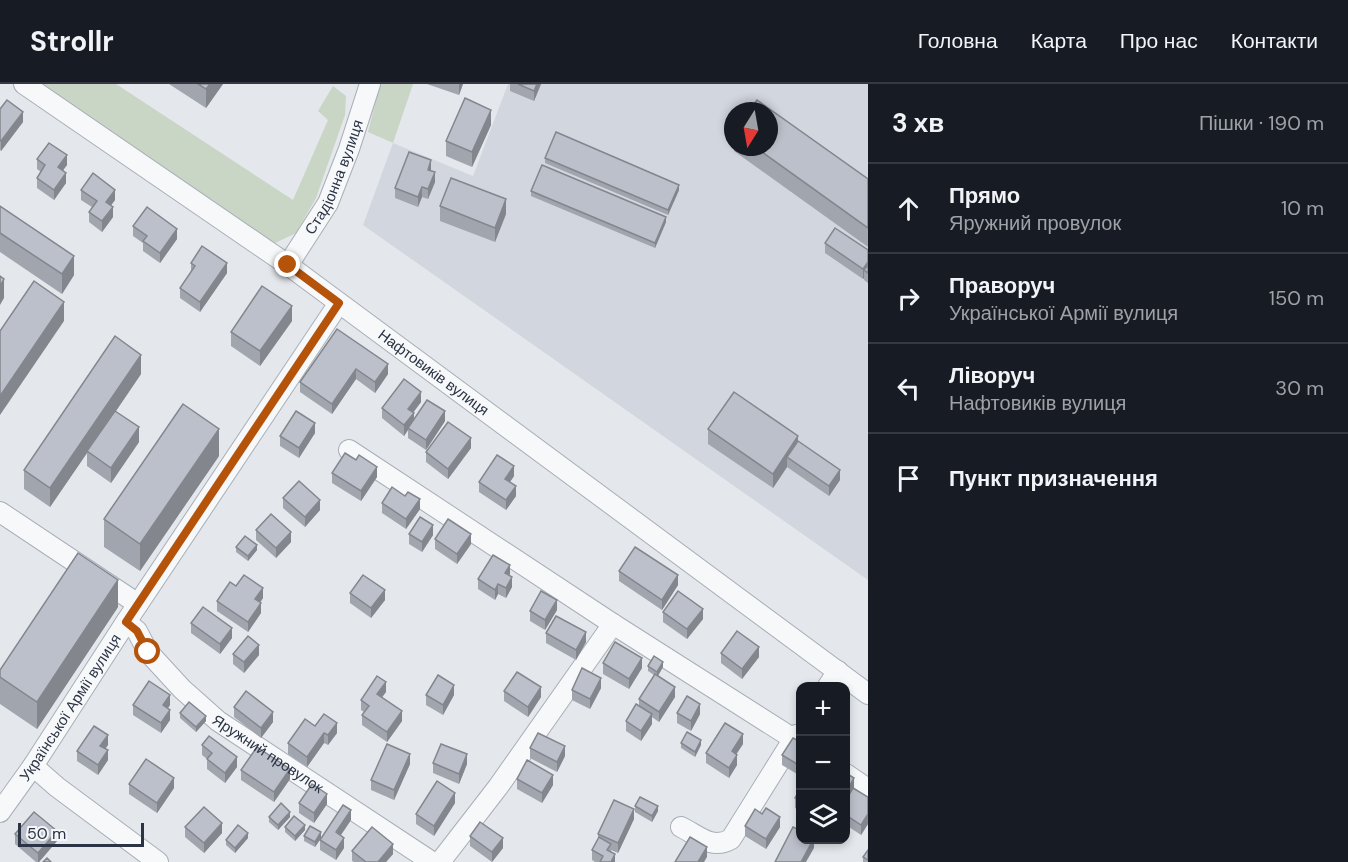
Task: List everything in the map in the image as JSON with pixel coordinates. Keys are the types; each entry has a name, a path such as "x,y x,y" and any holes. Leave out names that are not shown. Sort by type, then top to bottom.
{"street":[{"name":"Нафтовиків вулиця","path":"24,84 288,265 833,679 868,694"},
{"name":"Стадіонна вулиця","path":"288,265 328,203 349,149 370,84"},
{"name":"Української Армії вулиця","path":"0,812 33,766 126,622 339,303"},
{"path":"349,450 613,624 796,735"},
{"path":"0,512 138,604"},
{"name":"Яружний провулок","path":"126,622 137,631 148,652 182,689 218,720 432,862"},
{"path":"440,862 498,788 613,624"},
{"path":"681,827 712,843 722,844 731,839 796,739"},
{"path":"33,766 65,794 158,862"},
{"path":"850,777 868,789"}],"shaded area":[{"path":"508,84 868,84 868,580 363,225 393,143 473,176"}],"green space":[{"path":"40,84 116,84 293,200 328,120 318,111 333,86 346,96 345,115 316,198 296,233 273,244"},
{"path":"380,84 413,84 393,143 368,132"}],"building":[{"path":"198,84 210,84 206,89"},
{"path":"518,84 537,84 534,91"},
{"path":"465,98 491,110 472,152 446,141"},
{"path":"7,100 23,112 1,141 0,109"},
{"path":"778,115 868,179 868,228 768,156 778,156"},
{"path":"556,132 679,185 668,210 545,158"},
{"path":"49,143 67,155 58,167 66,173 54,190 37,178 45,165 37,159"},
{"path":"409,152 431,160 428,170 435,172 428,189 422,187 418,197 395,188"},
{"path":"542,165 666,217 655,243 531,191"},
{"path":"93,173 115,190 106,202 113,207 102,221 89,212 97,201 81,190"},
{"path":"451,178 506,199 495,228 440,206"},
{"path":"0,206 74,256 62,274 0,233"},
{"path":"147,207 177,229 160,253 143,241 147,236 133,226"},
{"path":"835,228 868,250 868,262 863,269 825,243"},
{"path":"202,246 227,263 200,302 180,288 195,266 191,263"},
{"path":"34,281 64,302 0,396 0,331"},
{"path":"262,286 292,306 260,351 231,332"},
{"path":"337,329 388,364 375,382 356,369 332,404 300,382"},
{"path":"115,336 141,355 50,488 24,470"},
{"path":"404,379 421,392 408,409 414,413 404,425 382,408"},
{"path":"734,392 798,436 773,474 708,429"},
{"path":"427,400 445,411 426,440 408,428"},
{"path":"183,404 219,429 140,544 104,519"},
{"path":"115,411 139,427 111,468 87,451"},
{"path":"296,411 315,423 299,448 280,436"},
{"path":"448,422 471,438 448,469 426,452"},
{"path":"798,441 840,470 829,486 787,457"},
{"path":"345,453 356,460 359,455 377,467 361,491 332,473"},
{"path":"497,455 514,466 505,479 516,486 506,500 479,482"},
{"path":"299,481 320,500 305,517 283,498"},
{"path":"392,487 405,496 408,492 420,499 406,519 382,503"},
{"path":"271,514 291,532 276,548 256,530"},
{"path":"420,517 433,525 422,542 409,534"},
{"path":"448,519 471,534 457,554 435,539"},
{"path":"245,536 257,545 248,556 236,547"},
{"path":"635,547 678,575 662,600 619,571"},
{"path":"78,553 118,580 37,702 0,677 0,670"},
{"path":"493,555 510,565 505,573 512,577 506,588 498,584 495,590 478,579"},
{"path":"244,575 263,588 255,599 261,603 248,622 217,601 230,582 236,586"},
{"path":"363,575 385,590 371,608 350,593"},
{"path":"541,591 557,600 545,620 530,611"},
{"path":"678,591 703,609 687,629 663,612"},
{"path":"203,607 232,628 220,644 191,623"},
{"path":"556,616 586,632 576,650 546,633"},
{"path":"737,631 759,647 742,669 721,653"},
{"path":"248,636 259,645 244,662 233,654"},
{"path":"615,642 642,658 629,679 603,663"},
{"path":"654,656 663,662 657,672 648,666"},
{"path":"582,668 601,678 590,699 572,690"},
{"path":"517,672 541,687 528,707 504,691"},
{"path":"655,674 675,687 659,712 639,699"},
{"path":"438,675 454,685 443,705 426,695"},
{"path":"377,676 386,682 377,694 402,711 387,732 362,715 369,706 361,700"},
{"path":"149,681 170,695 163,705 170,710 161,723 133,705"},
{"path":"246,691 273,712 261,728 234,707"},
{"path":"687,696 700,704 691,721 677,713"},
{"path":"189,702 206,716 196,727 180,713"},
{"path":"636,704 652,714 641,731 626,721"},
{"path":"324,714 337,723 328,735 324,733 307,757 288,743 305,719 315,726"},
{"path":"725,723 743,734 732,751 737,755 729,768 706,753"},
{"path":"94,726 108,735 100,746 108,750 98,765 77,751"},
{"path":"687,732 701,740 695,752 681,743"},
{"path":"538,733 565,746 557,762 530,748"},
{"path":"209,736 237,757 225,773 207,759 212,753 202,745"},
{"path":"793,738 796,740 796,763 782,755"},
{"path":"387,744 410,754 394,790 371,780"},
{"path":"441,744 467,754 459,774 433,763"},
{"path":"257,747 290,769 274,792 241,770"},
{"path":"146,759 174,778 157,803 129,784"},
{"path":"527,760 553,775 542,793 517,779"},
{"path":"437,781 455,793 434,826 416,814"},
{"path":"312,784 327,794 314,813 299,803"},
{"path":"853,788 868,797 868,814 861,825 850,818 850,793"},
{"path":"640,797 658,806 652,816 635,806"},
{"path":"614,800 634,809 618,843 598,834"},
{"path":"281,803 290,812 278,825 269,817"},
{"path":"343,805 351,810 336,832 344,838 336,850 320,840"},
{"path":"204,807 222,823 204,843 185,827"},
{"path":"766,808 780,817 766,839 745,826 755,809 762,814"},
{"path":"34,812 57,831 38,853 15,834"},
{"path":"294,816 305,825 295,836 285,827"},
{"path":"480,822 503,838 492,852 470,836"},
{"path":"238,825 248,833 235,848 226,840"},
{"path":"310,826 321,832 315,842 304,836"},
{"path":"372,827 393,844 378,862 366,862 352,851"},
{"path":"793,827 796,828 796,844 811,844 801,862 775,862"},
{"path":"599,837 611,844 607,850 615,854 611,862 600,862 603,856 592,850"},
{"path":"690,837 707,847 698,862 675,862"},
{"path":"868,850 868,860 863,857"}],"route":[{"path":"148,652 137,631 126,622 339,303 288,265"}]}
